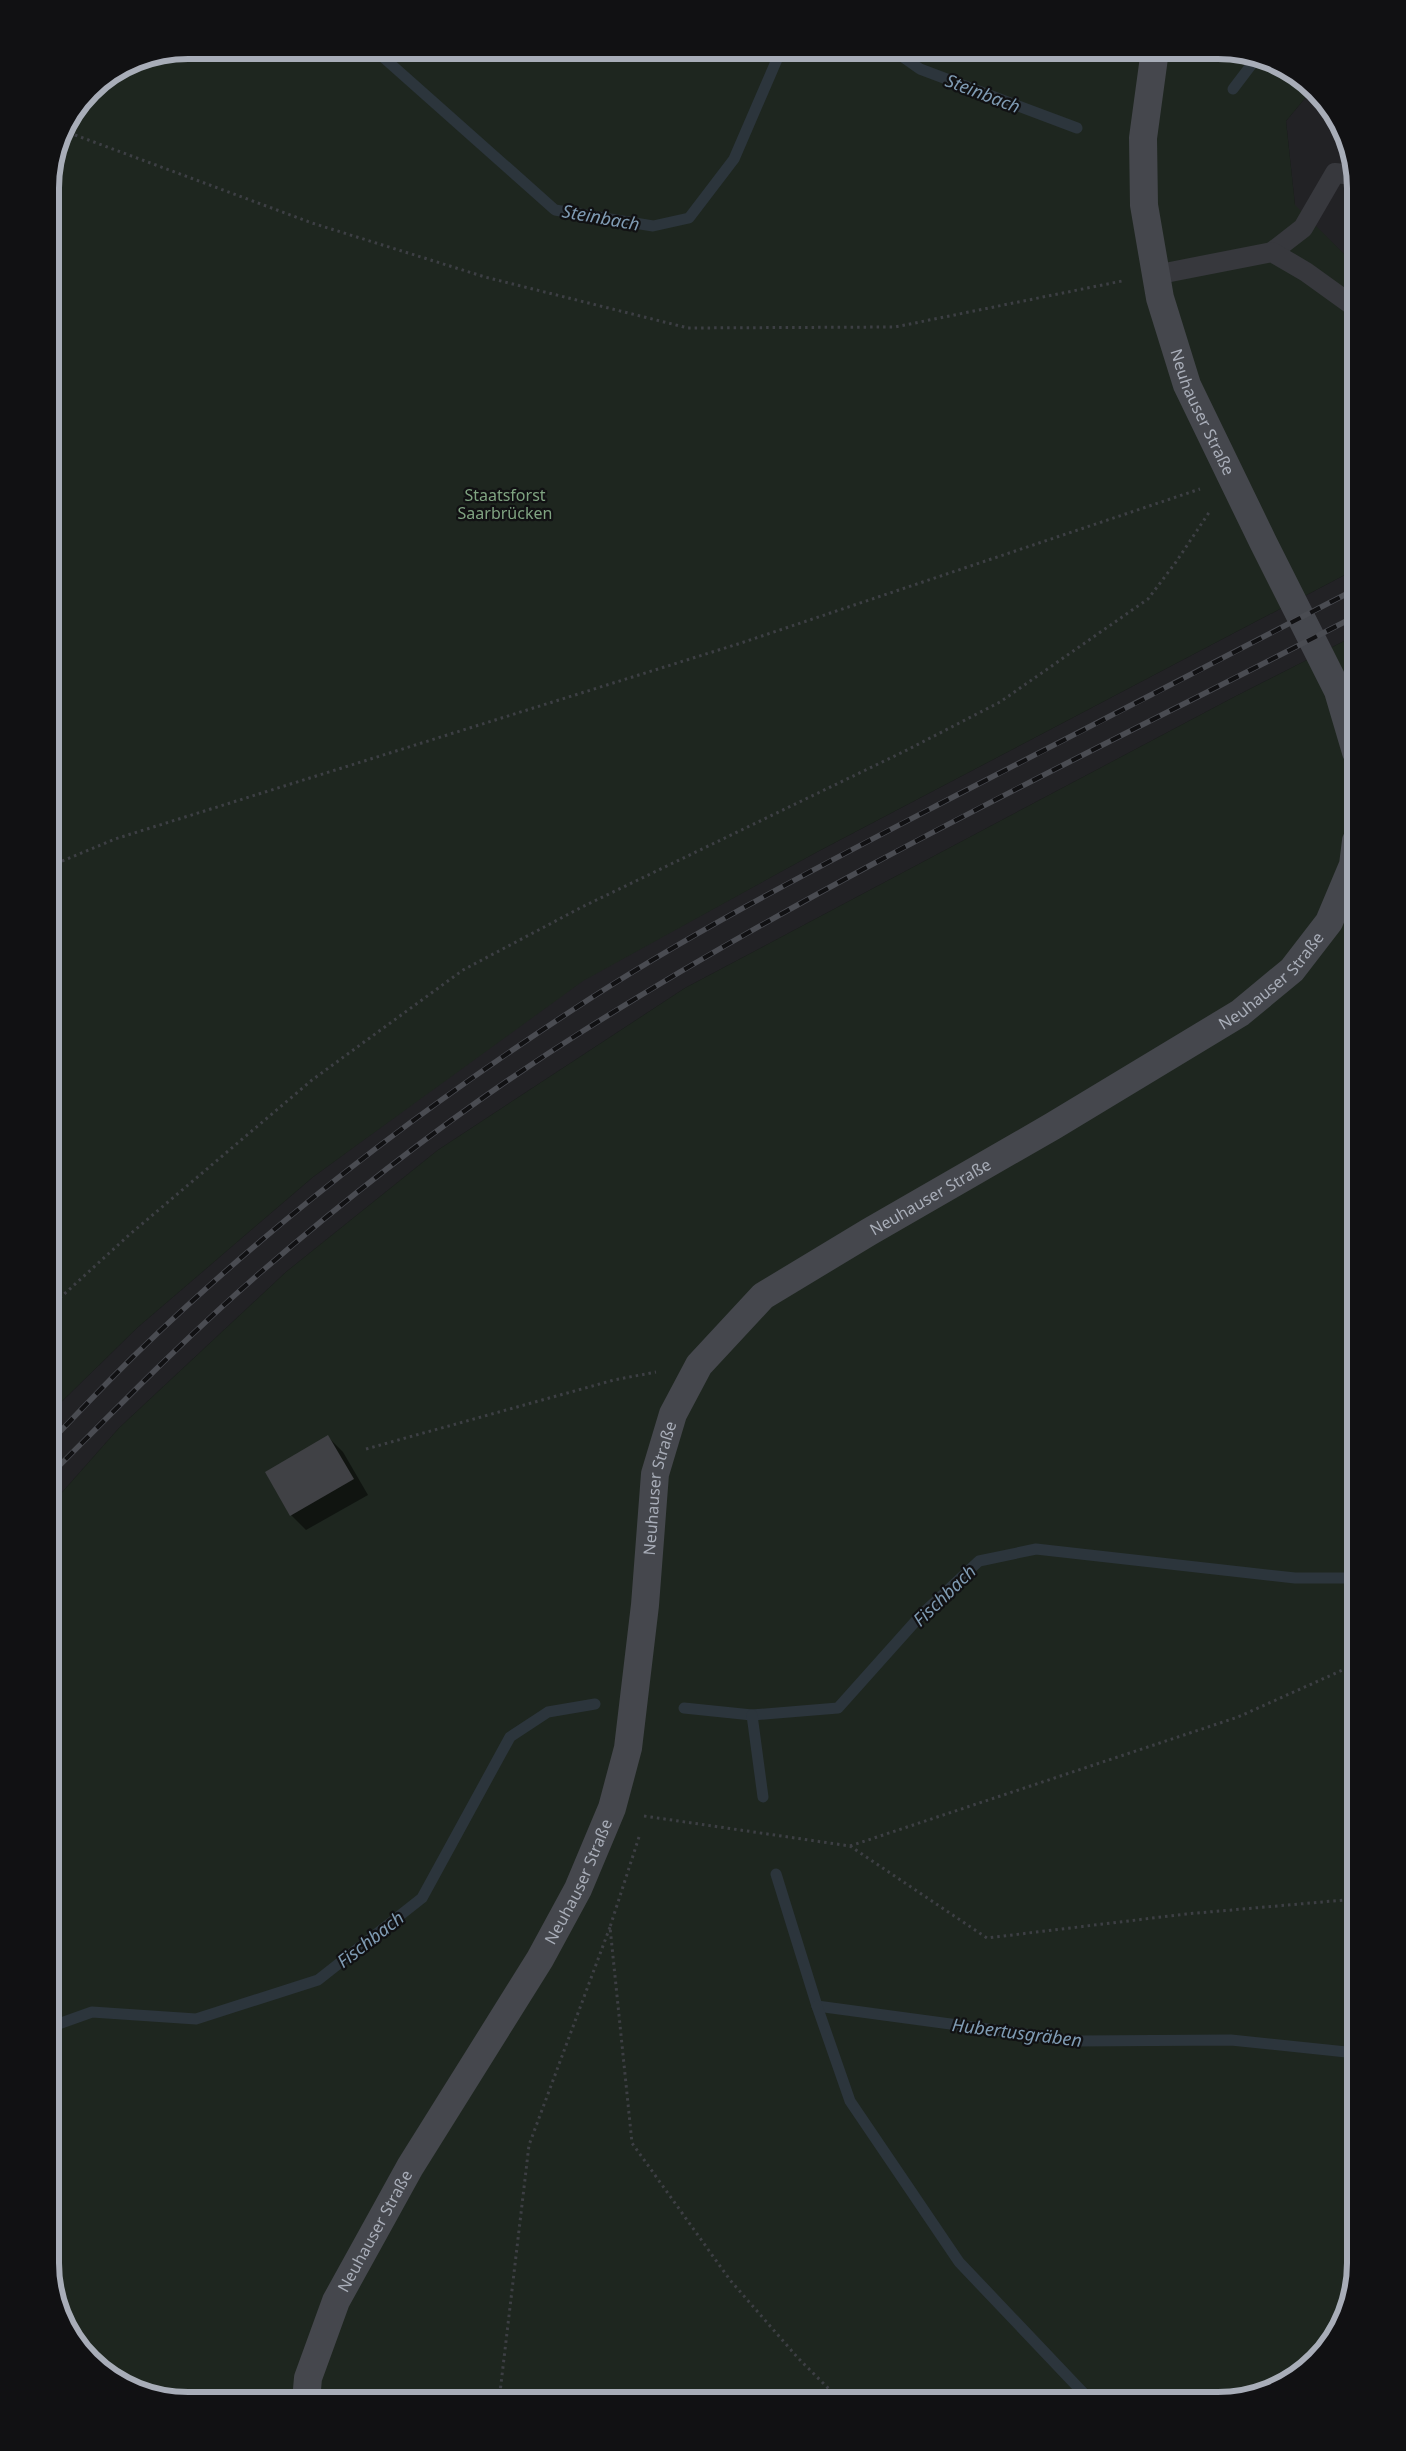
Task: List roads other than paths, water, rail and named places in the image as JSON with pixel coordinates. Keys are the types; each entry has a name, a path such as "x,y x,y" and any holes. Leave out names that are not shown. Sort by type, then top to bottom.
{"main road":[{"name":"Neuhauser Straße","path":"1155,59 1143,138 1144,206 1155,275 1187,385 1338,691 1347,722"},
{"name":"Neuhauser Straße","path":"307,2392 308,2378 336,2301 410,2167 540,1959 578,1888 612,1808 628,1748 645,1604 655,1474 673,1414 699,1365 763,1296 1053,1126 1240,1012 1292,970 1329,922 1347,878"}],"lane":[{"path":"1155,275 1272,252 1303,228 1335,173 1346,174"},
{"path":"1272,252 1306,272 1347,302"}],"waterway":[{"name":"Steinbach","path":"385,59 555,210 653,226 689,218 734,159 777,59"},
{"name":"Steinbach","path":"906,59 920,69 1077,128"},
{"name":"Steinbach","path":"1233,89 1252,64"},
{"name":"Fischbach","path":"684,1708 752,1715 838,1708 922,1614 979,1561 1036,1549 1295,1578 1347,1578"},
{"name":"Fischbach","path":"59,2024 92,2012 196,2019 318,1980 422,1898 510,1737 548,1712 595,1704"},
{"name":"Hubertusgräben","path":"752,1715 763,1797"},
{"name":"Hubertusgräben","path":"776,1874 817,2006 1076,2041 1231,2040 1347,2052"},
{"path":"817,2006 850,2101 959,2262 1082,2392"}],"railway":[{"path":"59,1433 127,1363 188,1305 293,1214 457,1088 571,1011 713,925 810,872 1347,594"},
{"path":"59,1466 180,1346 261,1272 377,1176 499,1086 541,1058 677,974 868,866 1347,621"}],"park label":[{"name":"Staatsforst Saarbrücken","path":"505,504"}]}
